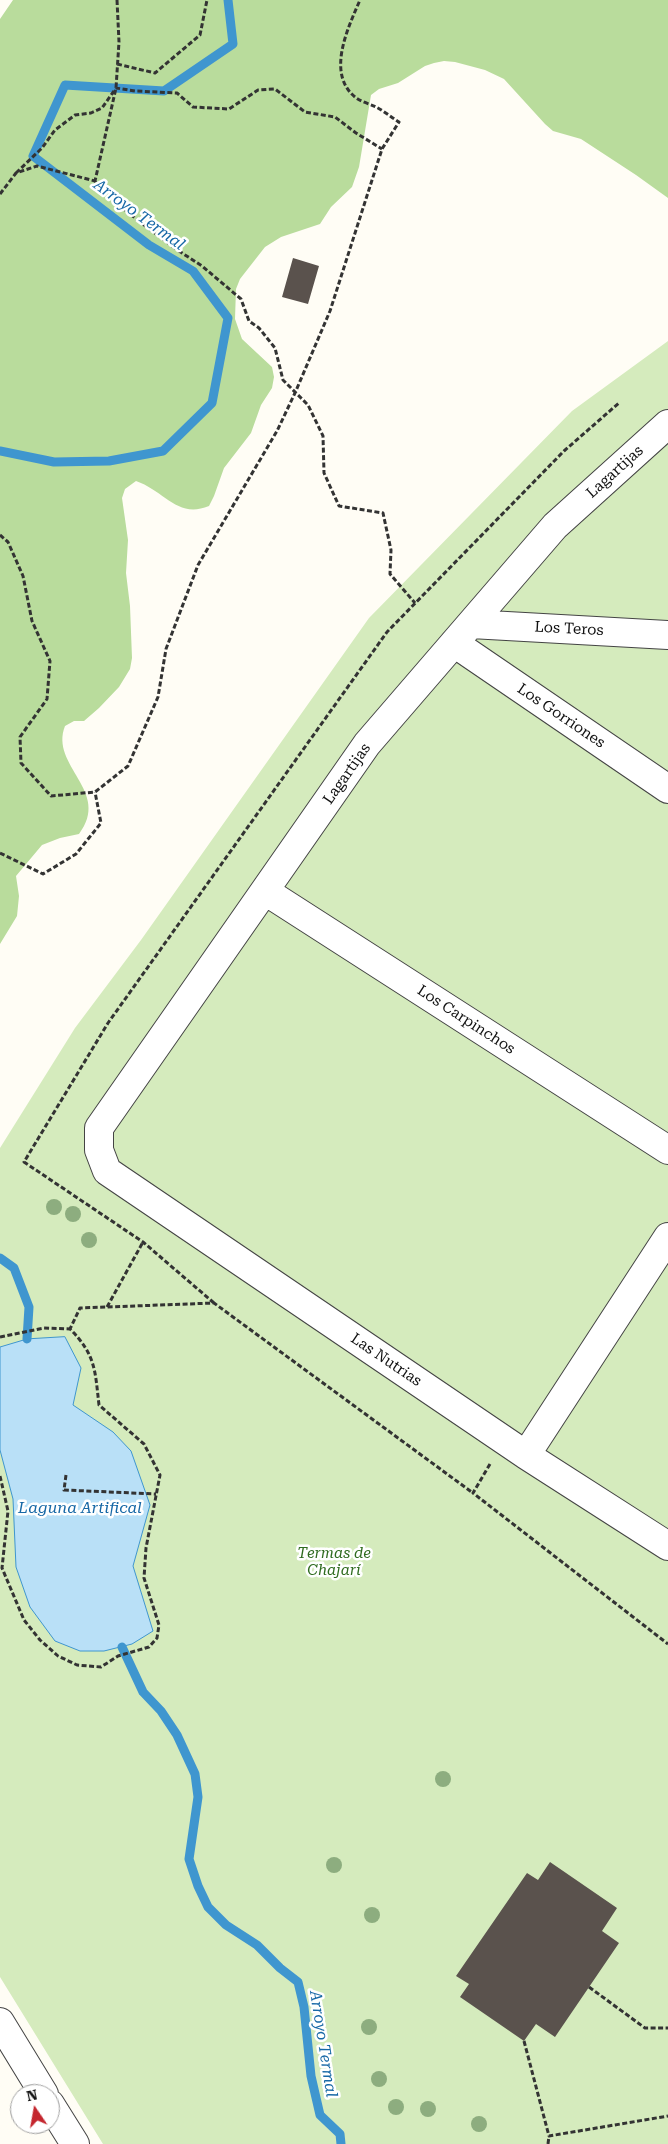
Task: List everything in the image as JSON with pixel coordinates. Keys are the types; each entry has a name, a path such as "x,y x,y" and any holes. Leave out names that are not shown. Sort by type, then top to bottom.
{"street":[{"name":"Lagartijas","path":"107,1171 100,1150 99,1128 367,744 555,526 668,424"},
{"name":"Los Teros","path":"463,633 668,635"},
{"name":"Los Gorriones","path":"463,633 668,789"},
{"name":"Los Carpinchos","path":"265,891 668,1150"},
{"name":"Las Nutrias","path":"107,1171 515,1448 668,1546"},
{"path":"515,1448 668,1237"},
{"path":"0,2022 38,2084"},
{"path":"60,2120 75,2144"}],"path":[{"path":"94,181 116,88 119,42 116,0"},
{"path":"117,64 156,73 200,35 208,0"},
{"path":"353,0 358,5"},
{"path":"0,535 8,542 23,576 32,621 50,661 47,699 20,737 21,763 51,796 95,792 128,766 158,697 166,648 198,565 277,430 295,393 330,311 382,149 399,122 377,108 355,98 341,80 341,56 348,29 360,0"},
{"path":"116,88 135,92 177,93 193,107 229,109 258,90 275,89 305,112 335,117 382,149"},
{"path":"0,194 16,173 42,148 55,130 75,115 91,113 102,108 116,88"},
{"path":"16,173 37,166 94,181 101,190 140,222 202,266 241,299 248,321 259,328 276,348 282,380 308,405 323,436 324,473 338,506 383,513 391,550 390,574 415,603"},
{"path":"0,853 43,874 76,854 100,823 95,792"},
{"path":"107,1307 143,1242"},
{"path":"70,1329 80,1308 214,1303 473,1493 668,1644"},
{"path":"0,1337 44,1328 70,1329 88,1351 94,1365 99,1405 144,1444 160,1475 146,1548 144,1578 159,1625 158,1638 149,1647 118,1656 101,1667 77,1665 58,1656 40,1640 24,1620 2,1568 8,1511 0,1476"},
{"path":"473,1493 515,1448"},
{"path":"66,1475 64,1490 156,1494"},
{"path":"589,1987 645,2028 668,2028"},
{"path":"524,2041 549,2136 548,2144"},
{"path":"549,2136 668,2116"}],"green space":[{"path":"13,0 668,0 668,198 581,139 553,131 504,79 485,70 455,62 444,61 434,63 425,66 398,83 379,89 371,95 359,167 352,187 331,207 320,224 281,237 265,247 240,279 236,289 235,319 242,339 272,367 274,377 272,388 261,405 251,433 224,468 209,506 188,509 179,506 146,485 136,481 125,489 122,498 128,540 126,573 130,606 132,658 130,669 119,687 99,708 84,721 74,721 65,726 62,740 65,754 85,791 88,805 87,819 79,834 60,838 42,845 16,876 19,896 17,916 0,944 0,19"},
{"name":"Termas de Chajarí","path":"668,341 668,2144 103,2144 0,1977 0,1148 75,1028 141,940 369,618 572,411"}],"water":[{"name":"Laguna Artifical","path":"65,1337 81,1368 73,1405 113,1432 131,1451 150,1505 133,1566 153,1631 132,1644 104,1651 80,1651 55,1641 30,1607 16,1567 13,1499 0,1450 0,1347 27,1339"}],"building":[{"path":"293,258 319,266 308,304 282,297"},
{"path":"550,1862 617,1908 602,1931 619,1943 555,2037 536,2024 524,2041 460,1997 469,1984 456,1976 527,1873 538,1880"}],"waterway":[{"name":"Arroyo Termal","path":"0,451 54,462 109,461 163,451 212,403 228,318 193,271 149,245 33,156 65,85 164,91 233,44 228,0"},
{"name":"Arroyo Termal","path":"0,1258 14,1268 29,1307 27,1339"},
{"name":"Arroyo Termal","path":"122,1647 143,1692 161,1711 177,1735 195,1774 198,1797 189,1859 198,1886 208,1907 226,1925 257,1945 280,1968 298,1982 304,2007 311,2076 320,2115 340,2134 341,2144"}]}
